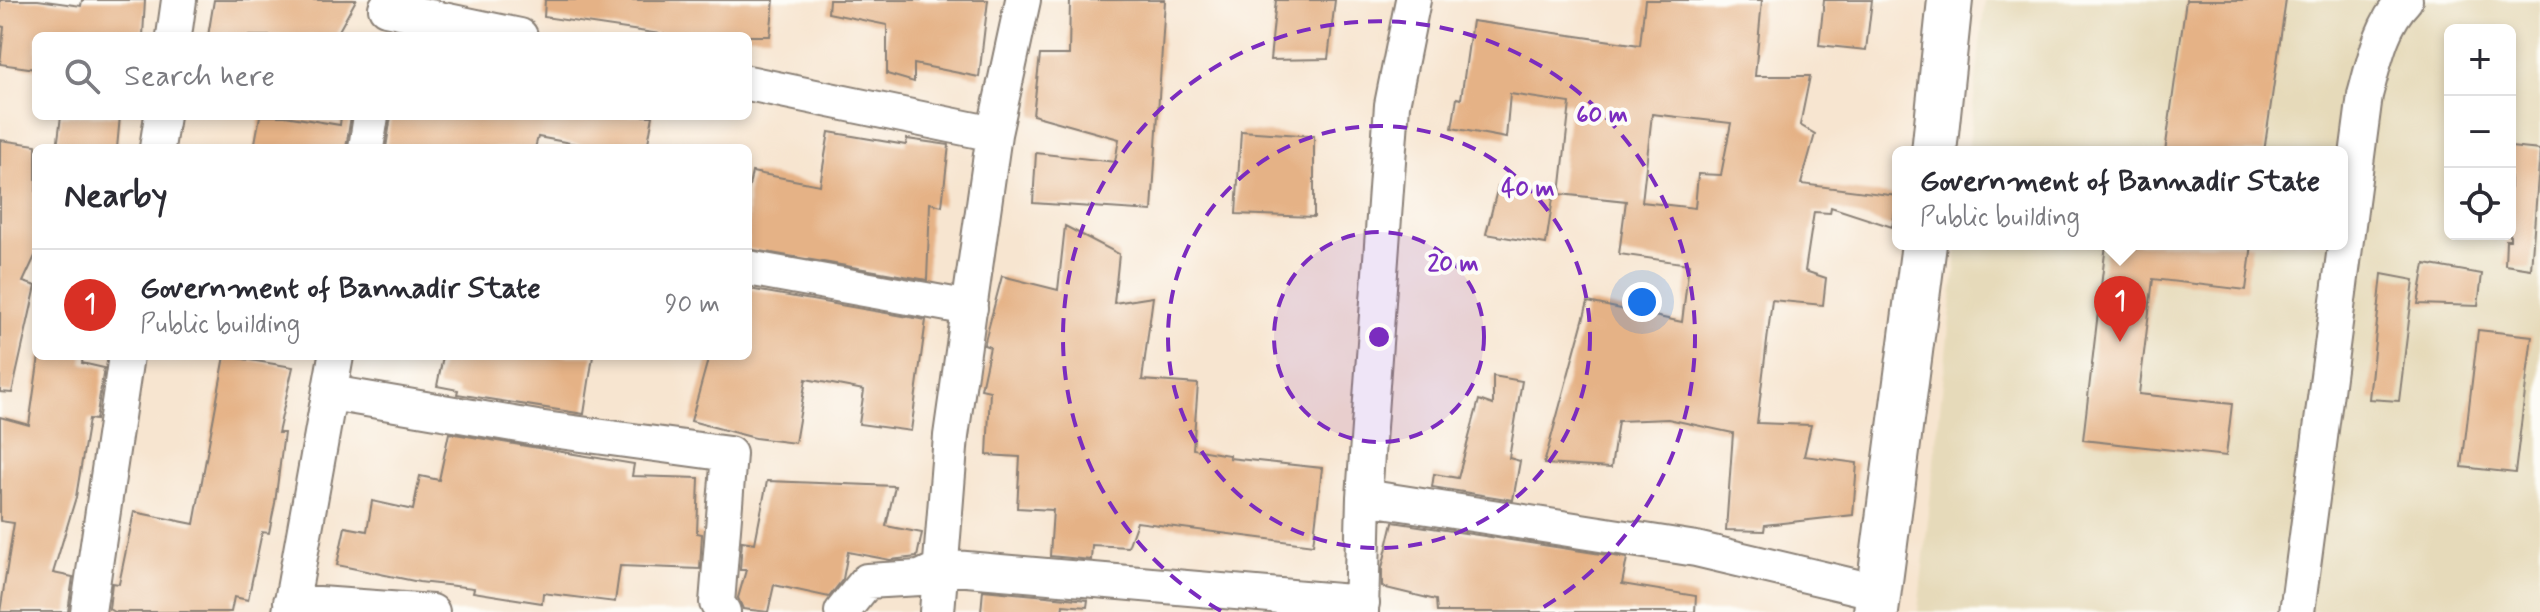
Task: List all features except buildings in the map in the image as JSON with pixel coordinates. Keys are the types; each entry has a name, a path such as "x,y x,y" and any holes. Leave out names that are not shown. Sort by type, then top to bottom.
{"street":[{"path":"175,32 179,0"},
{"path":"937,612 943,567 951,436 994,134 1023,0"},
{"path":"842,612 867,581 920,578 943,567 1361,607 1364,497 1392,105 1413,0"},
{"path":"1935,146 1950,0"},
{"path":"2348,224 2365,95 2377,50 2395,10 2405,0"},
{"path":"385,15 494,32"},
{"path":"752,84 994,134"},
{"path":"158,144 161,120"},
{"path":"367,144 370,120"},
{"path":"1364,497 1696,549 1877,602 1912,355 1923,250"},
{"path":"2297,612 2345,250"},
{"path":"752,269 970,308"},
{"path":"88,612 125,360"},
{"path":"335,360 291,607 432,612"},
{"path":"331,393 537,428 729,454 717,603 723,612"}],"shaded area":[{"path":"1985,0 2540,0 2540,612 1918,612 1957,250 2348,250 2348,146 1969,146"}],"place":[{"name":"Government of Bannadir State","path":"2120,342"}]}
